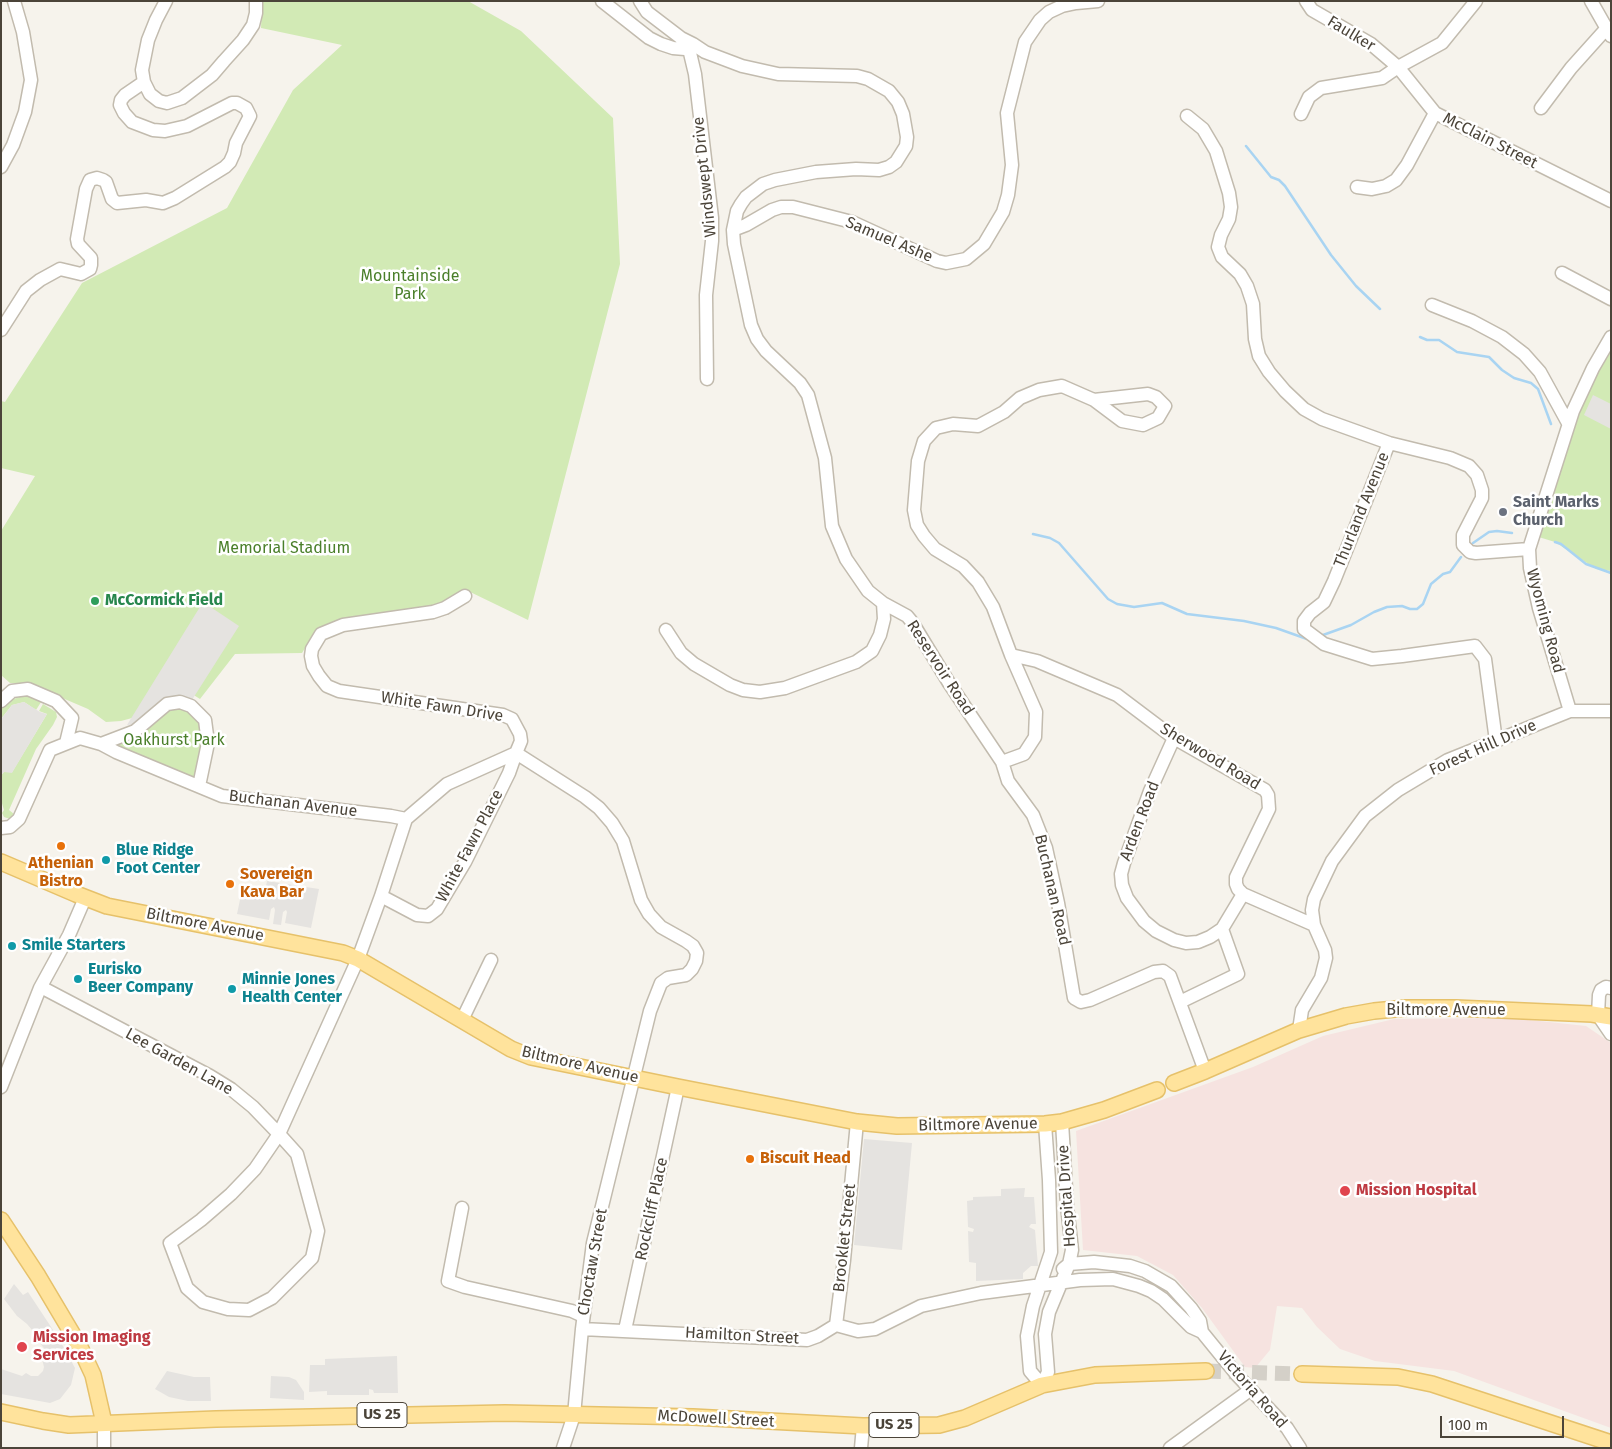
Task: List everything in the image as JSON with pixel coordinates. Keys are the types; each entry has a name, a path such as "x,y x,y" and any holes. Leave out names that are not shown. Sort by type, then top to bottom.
{"main road":[{"name":"Biltmore Avenue","path":"1,862 107,906 342,953 358,959 511,1049 531,1057 678,1087 857,1122 897,1126 1045,1124 1062,1122 1104,1110 1157,1090"},
{"name":"Biltmore Avenue","path":"1174,1083 1299,1030 1359,1014 1406,1008 1456,1008 1605,1016"},
{"path":"1,1220 38,1276 78,1345 93,1375 104,1423 56,1423 1,1412"},
{"name":"McDowell Street","path":"104,1423 505,1413 693,1417 862,1426 939,1425 965,1418 1042,1386 1095,1375 1206,1371"},
{"path":"1302,1374 1398,1377 1432,1384 1611,1443"}],"street":[{"path":"1,167 13,145 25,112 31,80 23,32 14,1"},
{"path":"166,1 148,40 143,64 144,82 150,94 159,101 172,102 182,98 212,75 243,40 252,25 256,13 256,1"},
{"path":"602,1 639,30 661,44 685,49 693,44"},
{"path":"640,1 647,12 681,38 693,44"},
{"name":"Samuel Ashe","path":"733,230 772,210 781,207 793,207 852,222 937,261 952,263 966,259 984,244 1003,212 1008,195 1012,165 1007,113 1025,42 1040,20 1049,12 1062,6 1098,1"},
{"name":"Faulker","path":"1306,1 1312,10 1371,44 1398,67"},
{"path":"1301,114 1309,98 1321,88 1382,78 1442,43 1476,1"},
{"path":"1541,108 1570,68 1608,32 1591,1"},
{"name":"Reservoir Road","path":"693,44 725,60 769,73 797,76 857,76 868,79 889,91 898,102 903,114 907,137 906,146 896,162 889,167 879,170 816,172 763,184 740,204 733,230 734,244 744,294 757,338 766,351 800,383 808,395 825,458 832,526 846,559 868,591 883,603 898,610 912,622 949,683 1002,762"},
{"name":"Windswept Drive","path":"693,44 690,53 695,74 712,218 712,241 706,295 707,379"},
{"name":"McClain Street","path":"1398,67 1435,114 1611,201"},
{"path":"1,330 26,291 40,280 60,269 81,274 90,269 92,265 91,258 78,244 77,239 86,189 90,180 97,178 106,182 112,199 118,204 146,200 163,203 175,198 225,168 230,162 236,143 250,116 246,108 232,103 187,126 164,131 153,130 132,122 120,105 125,95 144,82"},
{"path":"1357,187 1372,189 1396,180 1407,165 1435,114"},
{"name":"Thurland Avenue","path":"1187,116 1203,130 1216,151 1229,193 1231,207 1229,219 1221,235 1218,247 1222,256 1240,274 1247,286 1253,304 1255,339 1259,356 1269,372 1285,391 1304,409 1322,419 1389,443 1324,602 1310,613 1304,621 1304,629 1324,644 1372,659 1474,646 1485,659 1496,741"},
{"path":"1562,273 1611,299"},
{"path":"1432,305 1472,321 1502,337 1524,354 1540,372 1568,423"},
{"name":"Wyoming Road","path":"1570,711 1539,608 1530,568 1528,549 1551,482 1568,423 1583,387 1611,336"},
{"path":"1002,762 1024,754 1035,737 1036,712 1010,655 993,607 978,582 964,566 935,549 917,525 914,510 918,461 924,441 936,428 953,424 978,426 1004,412 1020,398 1039,390 1062,386 1094,400 1122,421 1143,425 1158,418 1165,406 1156,397 1148,394 1094,400"},
{"path":"1389,443 1450,458 1474,470 1480,481 1482,498 1463,535 1462,541 1466,549 1476,553 1528,549"},
{"name":"White Fawn Drive","path":"465,596 445,608 433,612 344,625 321,634 312,649 313,666 327,686 339,691 504,714 512,719 520,734 521,741 516,753"},
{"path":"666,630 681,653 694,664 730,685 743,690 760,692 785,688 856,662 872,651 880,634 884,619 883,603"},
{"name":"Sherwood Road","path":"1010,655 1037,661 1118,695 1174,738 1261,787 1268,795 1269,808 1236,877 1238,889 1243,894"},
{"path":"1,701 12,691 28,689 56,701 72,718 66,743 50,750 19,819 10,827 1,828"},
{"path":"101,744 135,731 167,704 180,702 191,706 204,720 208,743 199,786"},
{"name":"Forest Hill Drive","path":"1299,1030 1302,1010 1319,983 1326,958 1325,950 1314,925 1313,904 1323,878 1338,852 1365,816 1398,790 1438,766 1496,741 1570,711 1611,711"},
{"name":"Buchanan Avenue","path":"66,743 80,738 101,744 222,796 406,819"},
{"name":"Arden Road","path":"1174,738 1150,790 1124,863 1121,874 1122,885 1127,898 1144,920 1156,931 1174,940 1186,943 1198,942 1222,929"},
{"path":"279,1134 358,959 406,819 447,784 516,753"},
{"name":"White Fawn Place","path":"381,896 417,915 428,916 437,909 465,862 509,773 516,753"},
{"name":"Choctaw Street","path":"516,753 599,808 612,823 623,841 641,900 649,914 661,927 686,941 697,953 696,961 686,975 668,978 661,983 650,1011 594,1240 583,1316 574,1415 563,1448"},
{"name":"Buchanan Road","path":"1002,762 1008,781 1033,815 1046,848 1058,903 1074,998 1080,1002 1090,1000 1154,972 1163,972 1170,976 1180,1002"},
{"path":"1205,1071 1180,1002 1238,974 1222,929 1243,894 1314,925"},
{"path":"1,1087 41,987 69,935 85,898"},
{"path":"462,1020 491,960"},
{"name":"Lee Garden Lane","path":"41,987 220,1082 253,1107 279,1134 297,1154 318,1231 312,1258 272,1298 249,1310 228,1309 203,1302 187,1288 170,1243 231,1194 255,1169 279,1134"},
{"path":"1611,988 1601,990 1599,995 1605,1016 1604,1027 1611,1034"},
{"name":"Rockcliff Place","path":"625,1330 678,1087"},
{"name":"Brooklet Street","path":"836,1325 857,1122"},
{"name":"Hospital Drive","path":"1045,1124 1051,1252 1033,1306 1027,1336 1030,1371 1042,1386 1048,1372 1045,1346 1047,1320 1069,1264 1072,1250 1067,1206 1062,1122"},
{"path":"462,1208 448,1281 466,1287 572,1311 583,1316"},
{"name":"Victoria Road","path":"1069,1264 1088,1262 1116,1263 1130,1266 1159,1278 1171,1286 1200,1321 1202,1332 1250,1390 1286,1428 1300,1448"},
{"path":"836,1325 858,1330 875,1329 921,1306 981,1293 1040,1284 1069,1264"},
{"name":"Victoria Road","path":"1040,1284 1096,1278 1113,1279 1139,1286 1163,1299 1191,1328 1202,1332"},
{"name":"Hamilton Street","path":"582,1329 807,1340 818,1336 836,1325"},
{"path":"1170,1448 1250,1390"},
{"path":"104,1423 104,1448"},
{"path":"861,1448 862,1426"}],"shaded area":[{"path":"1593,395 1611,404 1611,429 1584,415"},
{"path":"203,602 239,626 192,700 180,698 161,700 137,724 127,725"},
{"path":"24,702 47,714 12,773 4,772 1,775 1,719 12,705"},
{"path":"267,881 319,889 311,928 285,923 286,910 283,912 281,925 273,924 274,907 271,909 269,920 237,914 241,895 251,897 266,886"},
{"name":"Mission Hospital","path":"1512,1018 1586,1026 1611,1043 1611,1428 1454,1371 1375,1361 1340,1349 1317,1327 1302,1308 1277,1306 1270,1350 1255,1368 1245,1367 1202,1308 1173,1275 1137,1256 1083,1250 1076,1131 1253,1067 1323,1036 1394,1019"},
{"path":"864,1139 912,1143 902,1250 854,1245"},
{"path":"1025,1188 1024,1197 1034,1197 1036,1224 1031,1224 1029,1227 1035,1230 1038,1266 1031,1266 1023,1273 1023,1279 976,1281 976,1263 969,1262 968,1231 973,1232 974,1229 968,1227 967,1201 973,1200 973,1197 1001,1196 1001,1189"},
{"path":"14,1284 23,1295 28,1292 59,1339 75,1368 71,1385 60,1399 50,1403 1,1394 1,1369 22,1376 26,1373 31,1376 38,1376 44,1367 42,1359 48,1353 38,1341 38,1337 17,1316 4,1299"},
{"path":"397,1356 398,1393 374,1393 373,1390 369,1389 369,1395 327,1395 327,1391 309,1392 310,1365 325,1365 325,1359"},
{"path":"167,1371 194,1377 210,1377 211,1401 188,1401 169,1397 155,1389"},
{"path":"271,1376 289,1377 296,1380 304,1392 304,1400 270,1398"}],"green space":[{"name":"Mountainside Park","path":"264,1 468,1 521,31 613,118 620,264 528,620 464,589 442,603 432,606 341,619 316,630 302,653 235,654 200,699 192,694 161,695 132,718 106,722 88,709 32,685 10,683 1,675 1,531 35,476 1,468 1,401 5,402 82,283 227,208 293,90 342,45 261,28 262,3"},
{"path":"1611,337 1611,571 1596,569 1555,542 1532,535 1564,436"},
{"path":"28,694 43,699 36,710 24,702 12,705 1,719 1,706 8,701"},
{"path":"43,704 56,712 57,717 36,749 9,810 14,814 10,819 4,817 2,813 4,810 1,800 1,775 4,772 12,772 47,714 39,711"},
{"name":"Oakhurst Park","path":"171,708 185,709 196,718 201,730 202,746 196,777 193,778 118,748 116,745 143,735 160,715"}],"waterway":[{"path":"1246,146 1271,177 1279,180 1285,186 1331,255 1356,286 1380,309"},
{"path":"1420,337 1427,340 1439,340 1457,352 1489,357 1502,370 1514,378 1531,383 1538,389 1551,424"},
{"path":"1473,543 1489,532 1512,533"},
{"path":"1033,534 1050,538 1059,543 1108,599 1117,604 1134,607 1162,603 1187,614 1244,621 1276,628 1307,639"},
{"path":"1555,542 1561,544 1586,564 1611,573"},
{"path":"1323,635 1351,625 1387,607 1402,606 1417,609 1423,604 1431,584 1443,574 1450,572 1461,557"}],"tunnel":[{"path":"1206,1371 1302,1374"}],"place":[{"name":"Saint Marks Church","path":"1503,512"},
{"name":"McCormick Field","path":"95,601"},
{"name":"Athenian Bistro","path":"61,846"},
{"name":"Blue Ridge Foot Center","path":"106,860"},
{"name":"Sovereign Kava Bar","path":"230,884"},
{"name":"Smile Starters","path":"12,946"},
{"name":"Eurisko Beer Company","path":"78,979"},
{"name":"Minnie Jones Health Center","path":"232,989"},
{"name":"Biscuit Head","path":"750,1159"},
{"name":"Mission Hospital","path":"1345,1191"},
{"name":"Mission Imaging Services","path":"22,1347"}],"park label":[{"name":"Memorial Stadium","path":"284,549"}]}
